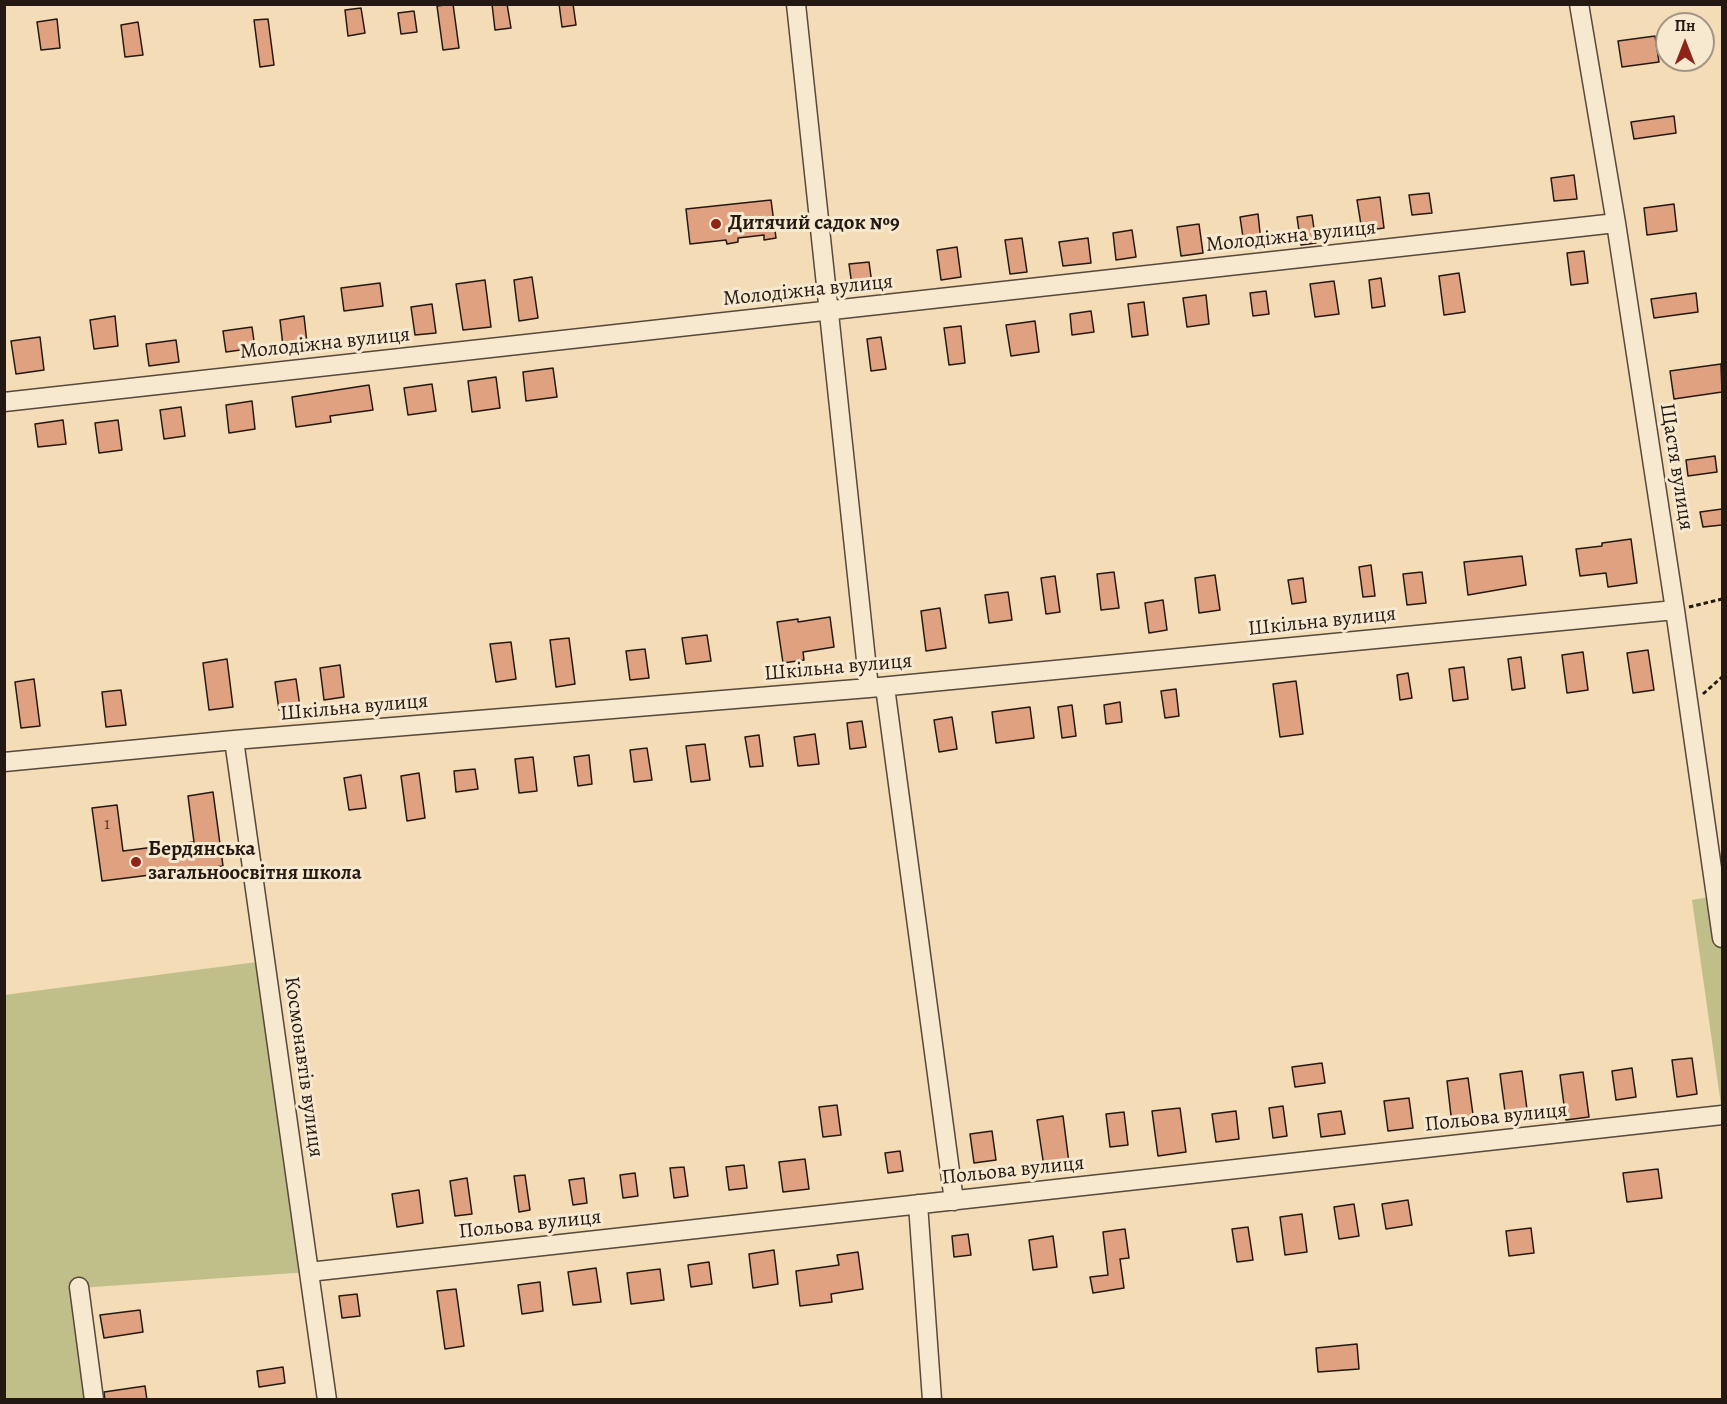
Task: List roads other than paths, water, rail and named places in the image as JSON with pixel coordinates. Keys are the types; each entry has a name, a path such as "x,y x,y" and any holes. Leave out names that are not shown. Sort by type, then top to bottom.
{"street":[{"path":"796,4 829,312 877,687 954,1201"},
{"name":"Щастя вулиця","path":"1579,4 1616,223 1676,610 1722,938"},
{"name":"Молодіжна вулиця","path":"4,402 1616,223"},
{"name":"Шкільна вулиця","path":"4,762 234,740 877,687 1676,610"},
{"name":"Космонавтів вулиця","path":"234,740 327,1400"},
{"name":"Польова вулиця","path":"309,1272 1722,1115"},
{"path":"918,1204 932,1400"},
{"path":"79,1287 94,1400"}],"place":[{"name":"Дитячий садок №9","path":"716,224"},
{"name":"Бердянська загальноосвітня школа","path":"136,862"}]}
